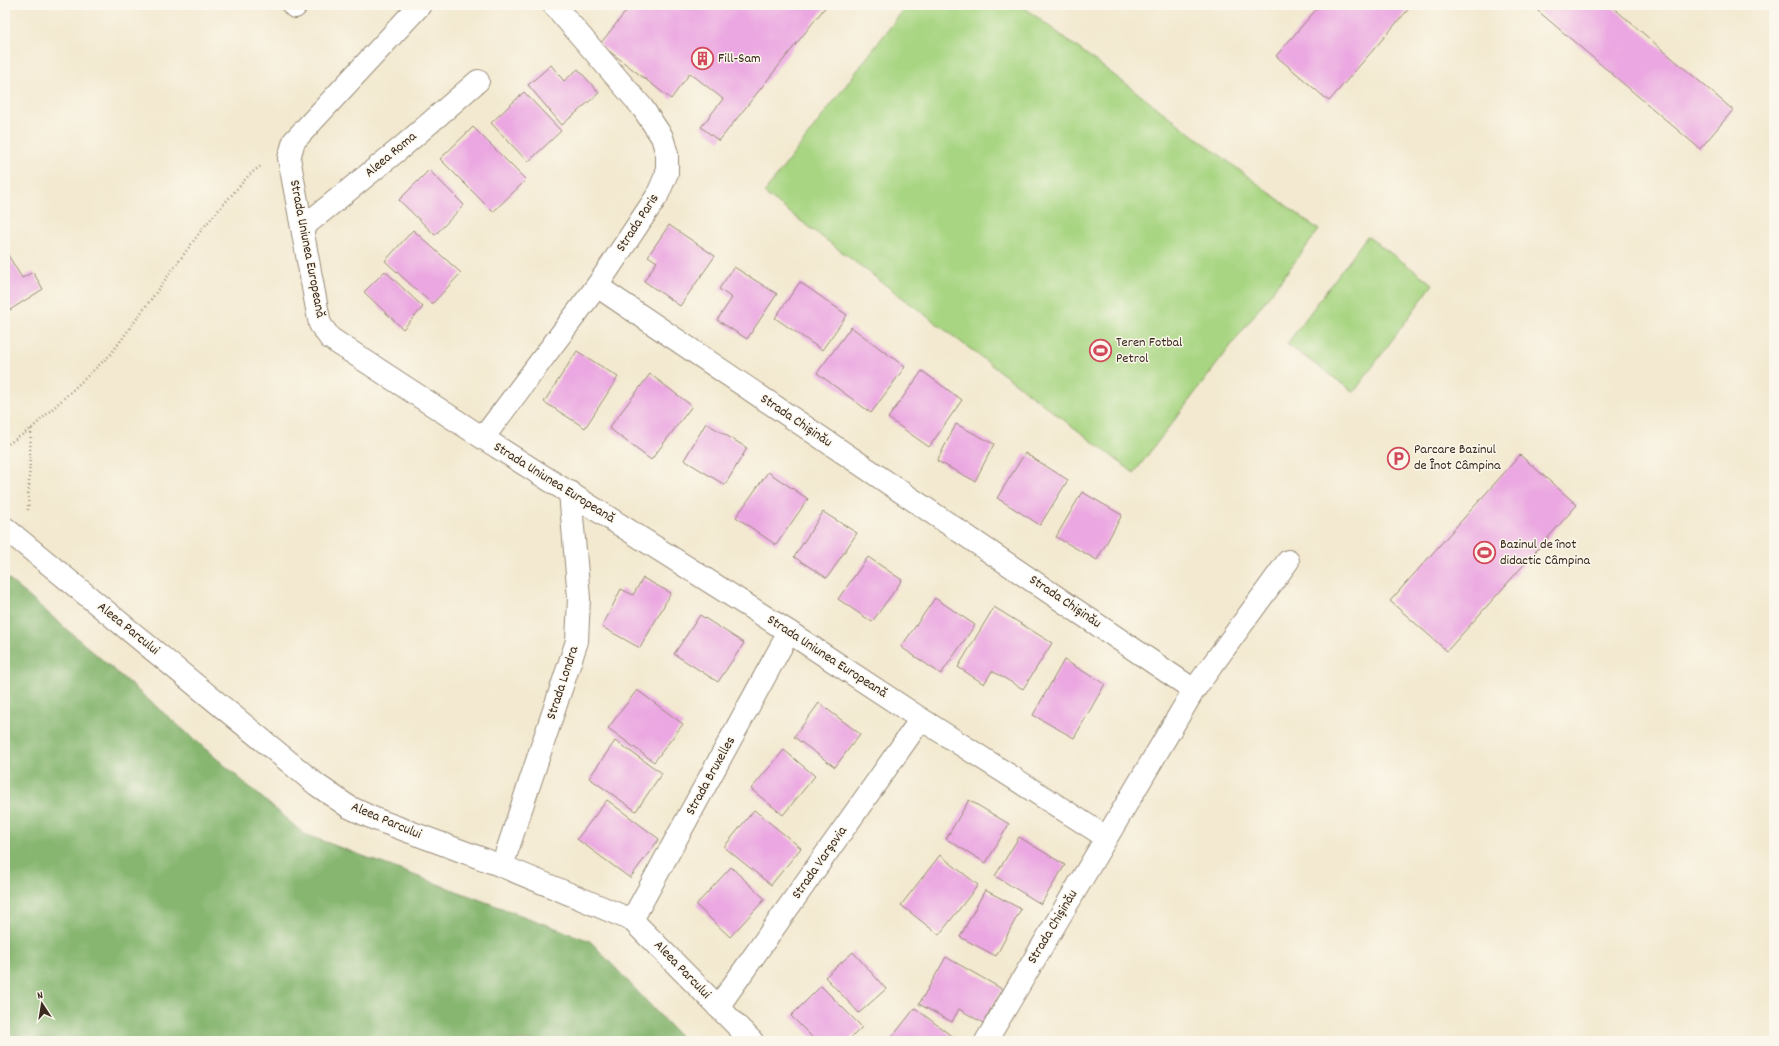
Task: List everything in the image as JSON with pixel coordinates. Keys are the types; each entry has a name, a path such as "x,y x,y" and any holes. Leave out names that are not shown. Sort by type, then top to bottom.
{"street":[{"name":"Strada Uniunea Europeană","path":"420,5 294,141 289,158 320,324 330,338 343,348 483,438 789,632 921,720 1106,837"},
{"name":"Strada Paris","path":"483,438 597,286 658,196 667,173 667,154 662,136 642,107 554,5"},
{"name":"Aleea Roma","path":"303,227 402,146 478,81"},
{"name":"Strada Chișinău","path":"597,286 1194,690 986,1041"},
{"name":"Strada Londra","path":"502,866 577,641 579,598 570,492"},
{"name":"Aleea Parcului","path":"5,528 317,785 349,806 375,819 502,866 632,920 752,1041"},
{"path":"1194,690 1288,561"},
{"name":"Strada Bruxelles","path":"632,920 789,632"},
{"name":"Strada Varșovia","path":"718,1007 921,720"}],"path":[{"path":"5,446 31,429 111,354 203,228 249,175 294,141"},
{"path":"26,545 31,429"}],"green space":[{"name":"Teren Fotbal Petrol","path":"907,5 1021,5 1319,230 1134,473 764,193"},
{"path":"1367,236 1433,284 1354,392 1287,344"},
{"path":"5,576 304,834 590,941 684,1041 5,1041"}],"building":[{"name":"Fill-Sam","path":"631,5 827,5 719,141 701,127 723,99 690,73 671,99 600,44"},
{"path":"1320,5 1412,5 1329,101 1276,56"},
{"path":"1531,5 1610,5 1733,110 1700,149"},
{"path":"551,65 564,81 578,69 599,93 562,125 528,85"},
{"path":"524,92 561,131 528,162 491,123"},
{"path":"473,127 526,180 493,212 440,159"},
{"path":"429,170 464,205 435,235 399,200"},
{"path":"669,225 715,256 680,306 644,281 657,262 648,256"},
{"path":"413,230 461,273 432,304 385,261"},
{"path":"5,250 22,278 33,272 43,289 5,313"},
{"path":"734,267 777,294 747,339 717,320 732,298 719,289"},
{"path":"385,271 423,307 403,329 364,292"},
{"path":"800,282 847,315 822,350 775,318"},
{"path":"851,327 905,367 871,413 817,373"},
{"path":"577,351 618,377 585,428 544,402"},
{"path":"922,371 962,400 929,447 888,418"},
{"path":"650,374 692,406 651,460 609,428"},
{"path":"706,423 747,448 725,485 684,460"},
{"path":"956,424 994,444 975,481 937,461"},
{"path":"1025,453 1068,480 1040,525 997,498"},
{"name":"Bazinul de înot didactic Câmpina","path":"1520,455 1577,505 1447,651 1390,601"},
{"path":"768,472 808,499 776,545 736,517"},
{"path":"1082,492 1122,515 1097,560 1056,537"},
{"path":"823,512 857,533 827,578 794,557"},
{"path":"868,557 902,580 872,622 838,599"},
{"path":"643,578 671,593 640,648 602,627 621,589 633,595"},
{"path":"935,598 975,625 941,674 901,647"},
{"path":"994,607 1052,643 1023,689 992,671 984,684 958,667"},
{"path":"700,615 744,643 718,682 674,654"},
{"path":"1064,660 1105,684 1074,738 1033,715"},
{"path":"637,690 683,724 654,762 608,728"},
{"path":"819,703 860,734 835,767 794,737"},
{"path":"615,741 662,773 636,811 589,778"},
{"path":"784,750 815,776 783,815 751,789"},
{"path":"607,800 659,839 630,878 577,839"},
{"path":"969,800 1009,824 986,863 946,839"},
{"path":"754,810 801,848 771,885 724,847"},
{"path":"1019,837 1065,865 1041,904 995,876"},
{"path":"940,855 978,885 939,935 901,905"},
{"path":"731,867 765,899 730,937 696,905"},
{"path":"985,890 1021,909 996,956 960,937"},
{"path":"853,952 886,989 859,1013 825,977"},
{"path":"946,957 1002,989 983,1023 959,1009 952,1022 919,1004"},
{"path":"821,986 862,1027 848,1041 816,1041 791,1016"},
{"path":"915,1008 958,1041 889,1041"}],"place":[{"name":"Fill-Sam","path":"702,59"},
{"name":"Teren Fotbal Petrol","path":"1100,351"},
{"name":"Parcare Bazinul de Înot Câmpina","path":"1399,458"},
{"name":"Bazinul de înot didactic Câmpina","path":"1484,553"}]}
